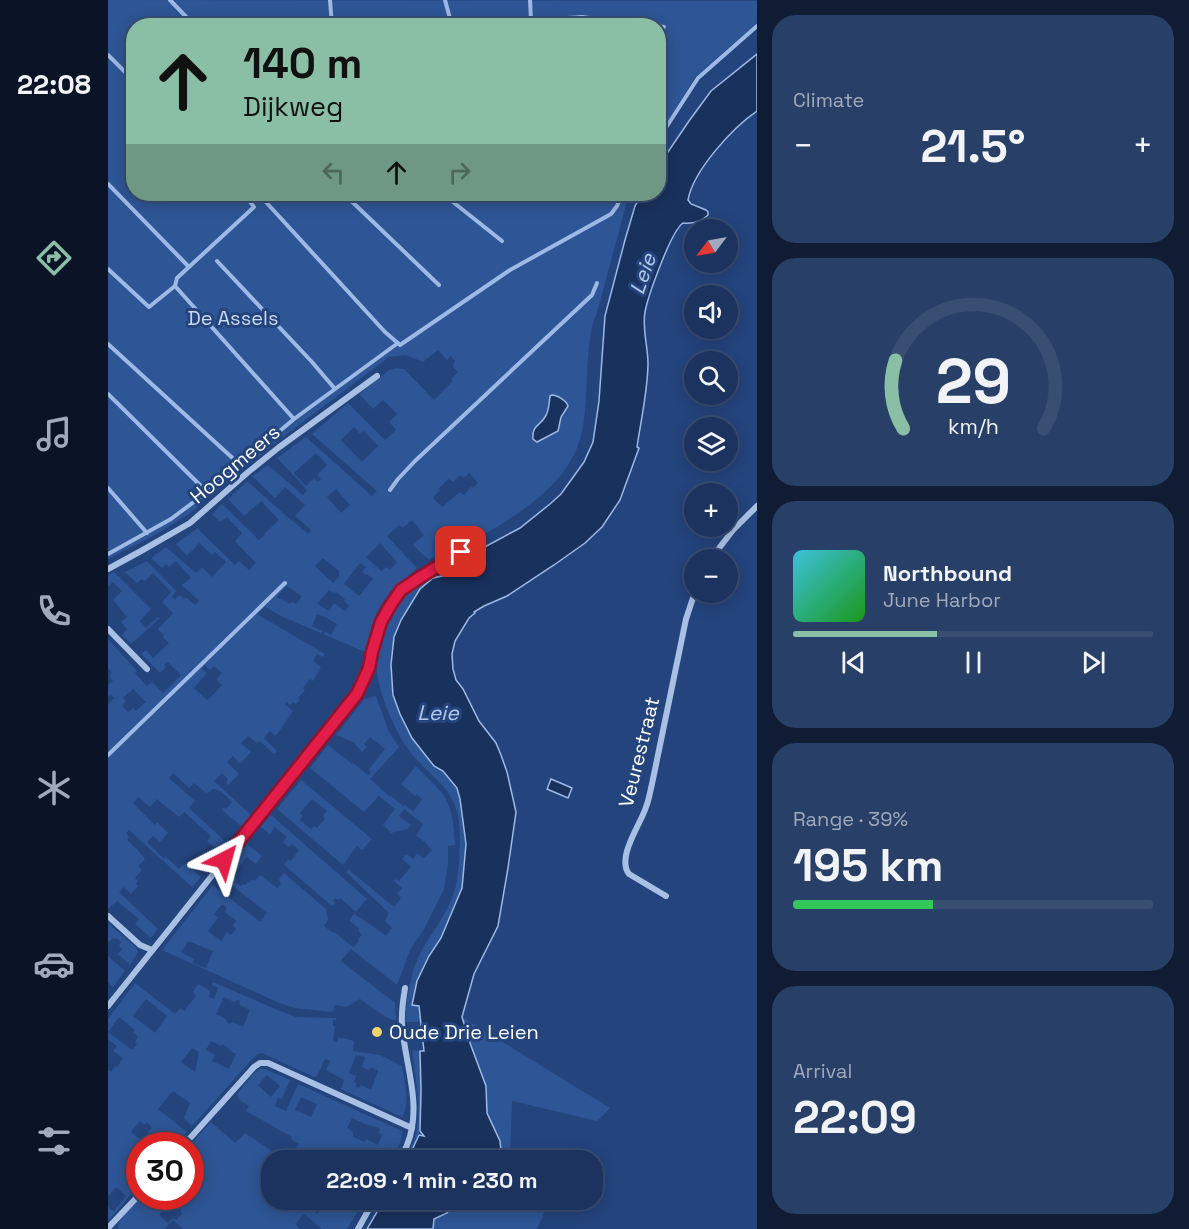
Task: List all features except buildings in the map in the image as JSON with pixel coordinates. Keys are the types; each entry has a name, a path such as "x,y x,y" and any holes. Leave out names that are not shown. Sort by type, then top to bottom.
{"street":[{"name":"Hoogmeers","path":"108,568 190,524 247,472 376,376"},
{"path":"719,549 733,530 756,508"},
{"path":"108,1006 357,694 369,668 381,622 401,590 461,552"},
{"name":"Veurestraat","path":"666,896 628,874 624,862 646,808 691,603"},
{"path":"108,628 147,669"},
{"path":"108,916 140,945 152,950"},
{"path":"404,1150 412,1128 414,1103 402,1025 405,988"},
{"path":"196,1132 260,1063 268,1063 412,1128"},
{"path":"108,1228 126,1209"},
{"path":"358,1229 368,1210"}],"green space":[{"name":"De Assels","path":"108,0 757,1 757,23 696,76 666,125 666,18 126,18 126,201 627,201 591,330 585,415 581,435 567,466 540,497 523,510 453,553 447,548 429,560 413,545 424,535 412,520 403,528 399,525 387,536 417,568 383,602 372,626 365,652 281,616 265,607 257,614 325,654 323,657 317,654 313,661 321,667 313,681 310,679 303,688 305,690 298,698 300,700 296,704 293,702 290,705 287,702 285,704 293,711 276,736 270,731 264,738 277,751 274,754 260,741 257,743 248,736 241,743 251,752 240,764 233,756 227,762 239,774 228,785 226,782 228,779 222,773 214,781 251,815 241,826 222,810 232,802 221,792 213,789 206,793 194,783 189,788 173,773 169,778 195,801 189,808 227,843 220,853 207,841 211,836 184,812 179,817 157,799 150,807 139,797 133,803 155,825 157,822 168,833 160,842 153,836 147,842 164,859 166,857 179,869 186,863 201,877 192,887 129,830 126,833 129,837 127,840 145,859 138,866 142,870 135,878 138,886 131,894 124,887 119,892 158,929 151,938 135,924 139,919 117,901 108,909 108,704 115,698 111,695 108,697 108,685 113,681 109,676 112,673 108,668 108,639 137,671 135,673 147,686 152,682 163,693 181,675 168,662 160,673 141,654 146,650 153,658 169,643 158,629 173,613 162,602 171,592 153,573 145,581 142,579 137,583 125,572 147,561 176,591 172,597 175,599 180,595 184,599 186,597 195,605 199,601 182,585 191,578 176,561 169,567 166,564 162,568 151,558 166,547 196,573 202,567 212,577 226,562 215,552 212,555 199,543 187,556 176,544 197,528 235,565 239,561 249,570 256,563 235,541 242,533 227,517 220,522 212,514 222,504 259,540 265,535 279,520 261,501 244,516 228,499 247,481 308,534 311,530 295,516 305,505 285,487 275,498 252,476 268,465 303,495 307,490 277,458 306,437 372,496 377,491 312,434 348,403 385,440 396,430 389,422 397,414 383,400 373,409 359,394 389,370 396,368 404,369 434,400 453,381 451,379 458,372 453,367 455,361 451,356 447,360 438,350 423,362 406,355 389,357 287,434 189,514 155,535 108,559","holes":["354,427 360,434 364,431 378,446 362,462 341,440","316,453 327,465 317,475 321,479 318,482 314,478 306,486 294,473","469,473 478,483 464,495 460,492 442,507 433,498 440,490 439,488 449,479 453,482 460,475 463,478","336,489 350,505 341,513 327,497","380,543 397,562 390,570 387,567 381,571 366,557","323,558 339,571 339,577 333,583 315,566","360,563 366,567 362,572 373,579 359,596 344,584","286,586 302,596 296,604 292,602 290,604 277,597","329,590 345,599 344,601 349,606 345,611 334,603 329,611 317,604","317,614 337,624 331,635 325,632 324,634 312,626","246,619 249,621 179,688 177,687","205,665 210,670 214,666 222,673 216,679 222,685 207,700 194,688 207,673 202,669","133,689 146,702 136,711 133,708 128,712 122,706 126,701 123,698"]},
{"path":"477,547 479,550 476,558 446,574 433,578 420,589 401,620 394,637 391,665 434,765 444,772 457,788 466,844 462,888 441,938 417,981 413,1005 419,1005 421,1022 405,1022 408,994 415,966 423,948 448,908 456,887 459,819 455,806 444,787 419,763 399,735 381,693 377,673 377,652 386,620 404,594 430,574"},
{"path":"114,572 151,609 140,621 146,628 158,617 160,618 131,644 122,635 127,629 121,622 127,617 113,600 122,591 113,582 108,586 108,575"},
{"path":"376,696 389,732 399,747 370,779 390,797 413,811 422,799 401,784 416,766 443,794 451,812 454,832 455,845 448,846 444,889 423,931 410,950 397,985 351,949 341,961 395,1003 396,1021 386,1017 360,999 346,1007 335,1005 333,1012 295,1008 162,950 213,885 260,922 267,913 220,876 247,844 262,856 256,864 247,857 233,875 237,879 235,882 241,886 253,879 255,881 260,875 277,888 281,884 279,879 284,873 326,909 328,920 324,926 353,947 362,935 349,920 354,914 386,936 392,928 385,921 389,913 346,872 348,869 394,907 401,898 397,894 402,888 394,881 396,879 399,881 411,867 402,859 406,854 413,859 417,853 424,858 432,850 416,836 423,824 404,809 399,816 411,825 408,829 391,833 383,825 395,809 379,796 364,812 310,768 328,745 368,775 371,772 369,769 385,749 370,737 364,744 367,747 362,752 353,742 336,735 364,699","holes":["222,904 227,908 225,912 236,921 233,925 236,929 231,935 227,932 221,941 208,931 218,918 214,914","188,941 213,951 206,968 192,963 194,959 181,952"]},
{"path":"301,780 372,839 362,850 357,846 343,865 277,809","holes":["312,799 327,811 323,816 325,819 317,828 314,826 311,829 300,820 303,816 300,813"]},
{"path":"271,815 367,899 356,912 340,898 338,900 335,898 332,906 284,865 288,859 291,861 299,850 292,844 289,847 283,842 287,837 275,827 270,834 261,827"},
{"path":"108,923 136,948 138,952 130,965 118,954 122,949 119,946 121,942 116,938 108,941"},
{"path":"108,956 125,971 113,987 108,982"},
{"path":"213,982 296,1017 336,1018 333,1020 333,1026 335,1026 333,1041 337,1042 338,1037 354,1041 353,1051 380,1055 402,1066 406,1092 405,1112 402,1117 341,1089 344,1080 326,1070 330,1061 325,1059 317,1076 314,1077 262,1053 257,1054 192,1126 184,1118 190,1103 173,1091 158,1109 187,1132 148,1132 152,1127 147,1122 144,1125 140,1121 131,1132 126,1132 126,1196 116,1187 108,1196 108,1070 111,1072 123,1058 113,1051 117,1046 108,1039 108,1032 108,1019 135,983 175,1014 180,1008 184,1011 196,996 193,992 198,984 210,991 209,997 214,999 218,988 212,985","holes":["224,997 234,1002 239,1000 240,1005 250,1010 243,1027 233,1022 228,1024 226,1019 216,1014","146,999 167,1016 155,1033 133,1016","119,1017 135,1030 133,1032 138,1036 135,1042 137,1044 132,1050 108,1032","211,1041 221,1046 222,1044 236,1054 229,1069 212,1061 215,1055 206,1050","192,1048 199,1052 195,1072 181,1062","356,1055 365,1057 362,1067 369,1070 371,1067 378,1071 371,1090 361,1085 359,1088 356,1087 354,1082 356,1076 349,1073"]},
{"path":"462,1017 610,1108 597,1121 512,1101 510,1150 501,1150 500,1141 487,1113 486,1086"},
{"path":"412,1050 420,1051 420,1131 412,1150 408,1150 417,1130 418,1095"},
{"path":"265,1069 290,1080 282,1099 278,1098 275,1106 286,1111 298,1084 402,1131 401,1141 396,1150 357,1148 356,1150 295,1150 299,1144 291,1139 292,1137 246,1111 249,1106 239,1100 237,1094 254,1073","holes":["267,1075 280,1086 271,1097 258,1085","301,1097 317,1104 311,1117 295,1110","352,1118 379,1128 378,1132 382,1135 378,1145 366,1139 365,1142 353,1137 353,1132 347,1128"]},
{"path":"211,1122 235,1143 245,1133 270,1150 261,1150 261,1210 313,1210 317,1214 321,1210 359,1210 347,1229 322,1229 304,1214 295,1224 300,1229 183,1229 173,1220 165,1229 118,1229 123,1216 129,1210 163,1210 159,1215 168,1223 173,1218 176,1220 182,1214 181,1210 204,1210 204,1132 202,1132"},
{"path":"126,1196 126,1200 109,1220 108,1206 114,1211"},
{"path":"449,1210 546,1210 537,1229 433,1229 434,1219"}],"water":[{"name":"Leie","path":"757,54 757,111 747,118 715,151 698,176 688,200 691,204 706,210 708,215 703,219 684,219 684,223 678,228 666,250 651,292 644,318 648,373 637,447 639,448 620,500 602,527 585,543 507,596 474,612 455,641 452,654 456,680 479,721 496,743 507,772 516,812 498,926 474,974 462,1017 486,1086 487,1113 500,1141 501,1150 412,1150 419,1135 424,1136 420,1131 420,1051 424,1051 419,1006 412,1005 417,981 441,938 462,888 466,844 457,788 443,771 434,766 412,738 393,695 391,665 394,637 401,620 420,589 433,578 447,575 476,558 479,550 520,528 561,494 584,462 593,442 599,401 605,316 635,206 638,201 666,201 666,155 711,91"},
{"path":"552,395 562,399 568,406 561,417 558,431 537,442 533,439 534,431 546,415"},
{"path":"551,779 572,788 568,798 547,789"},
{"path":"378,1210 449,1210 434,1219 433,1229 367,1229"}],"waterway":[{"path":"170,0 187,18"},
{"path":"330,0 331,18"},
{"path":"445,0 450,18"},
{"path":"530,0 531,18"},
{"path":"568,18 590,18"},
{"path":"666,128 698,78 757,26"},
{"path":"108,55 126,73"},
{"path":"108,184 189,267"},
{"path":"249,201 254,207 177,278 175,286 294,419"},
{"path":"265,201 385,332 400,345 510,270 611,214 619,201"},
{"path":"351,201 439,285"},
{"path":"452,201 502,241"},
{"path":"217,261 335,389"},
{"path":"108,269 149,307 175,286"},
{"path":"390,490 415,461 592,295 597,283"},
{"path":"108,554 171,519 294,419 398,343"},
{"path":"108,344 239,464"},
{"path":"108,394 207,492"},
{"path":"108,488 147,533"},
{"path":"108,755 285,583"}],"place":[{"name":"Oude Drie Leien","path":"377,1032"}],"route":[{"path":"224,860 357,694 369,668 381,622 401,590 461,552"}]}
